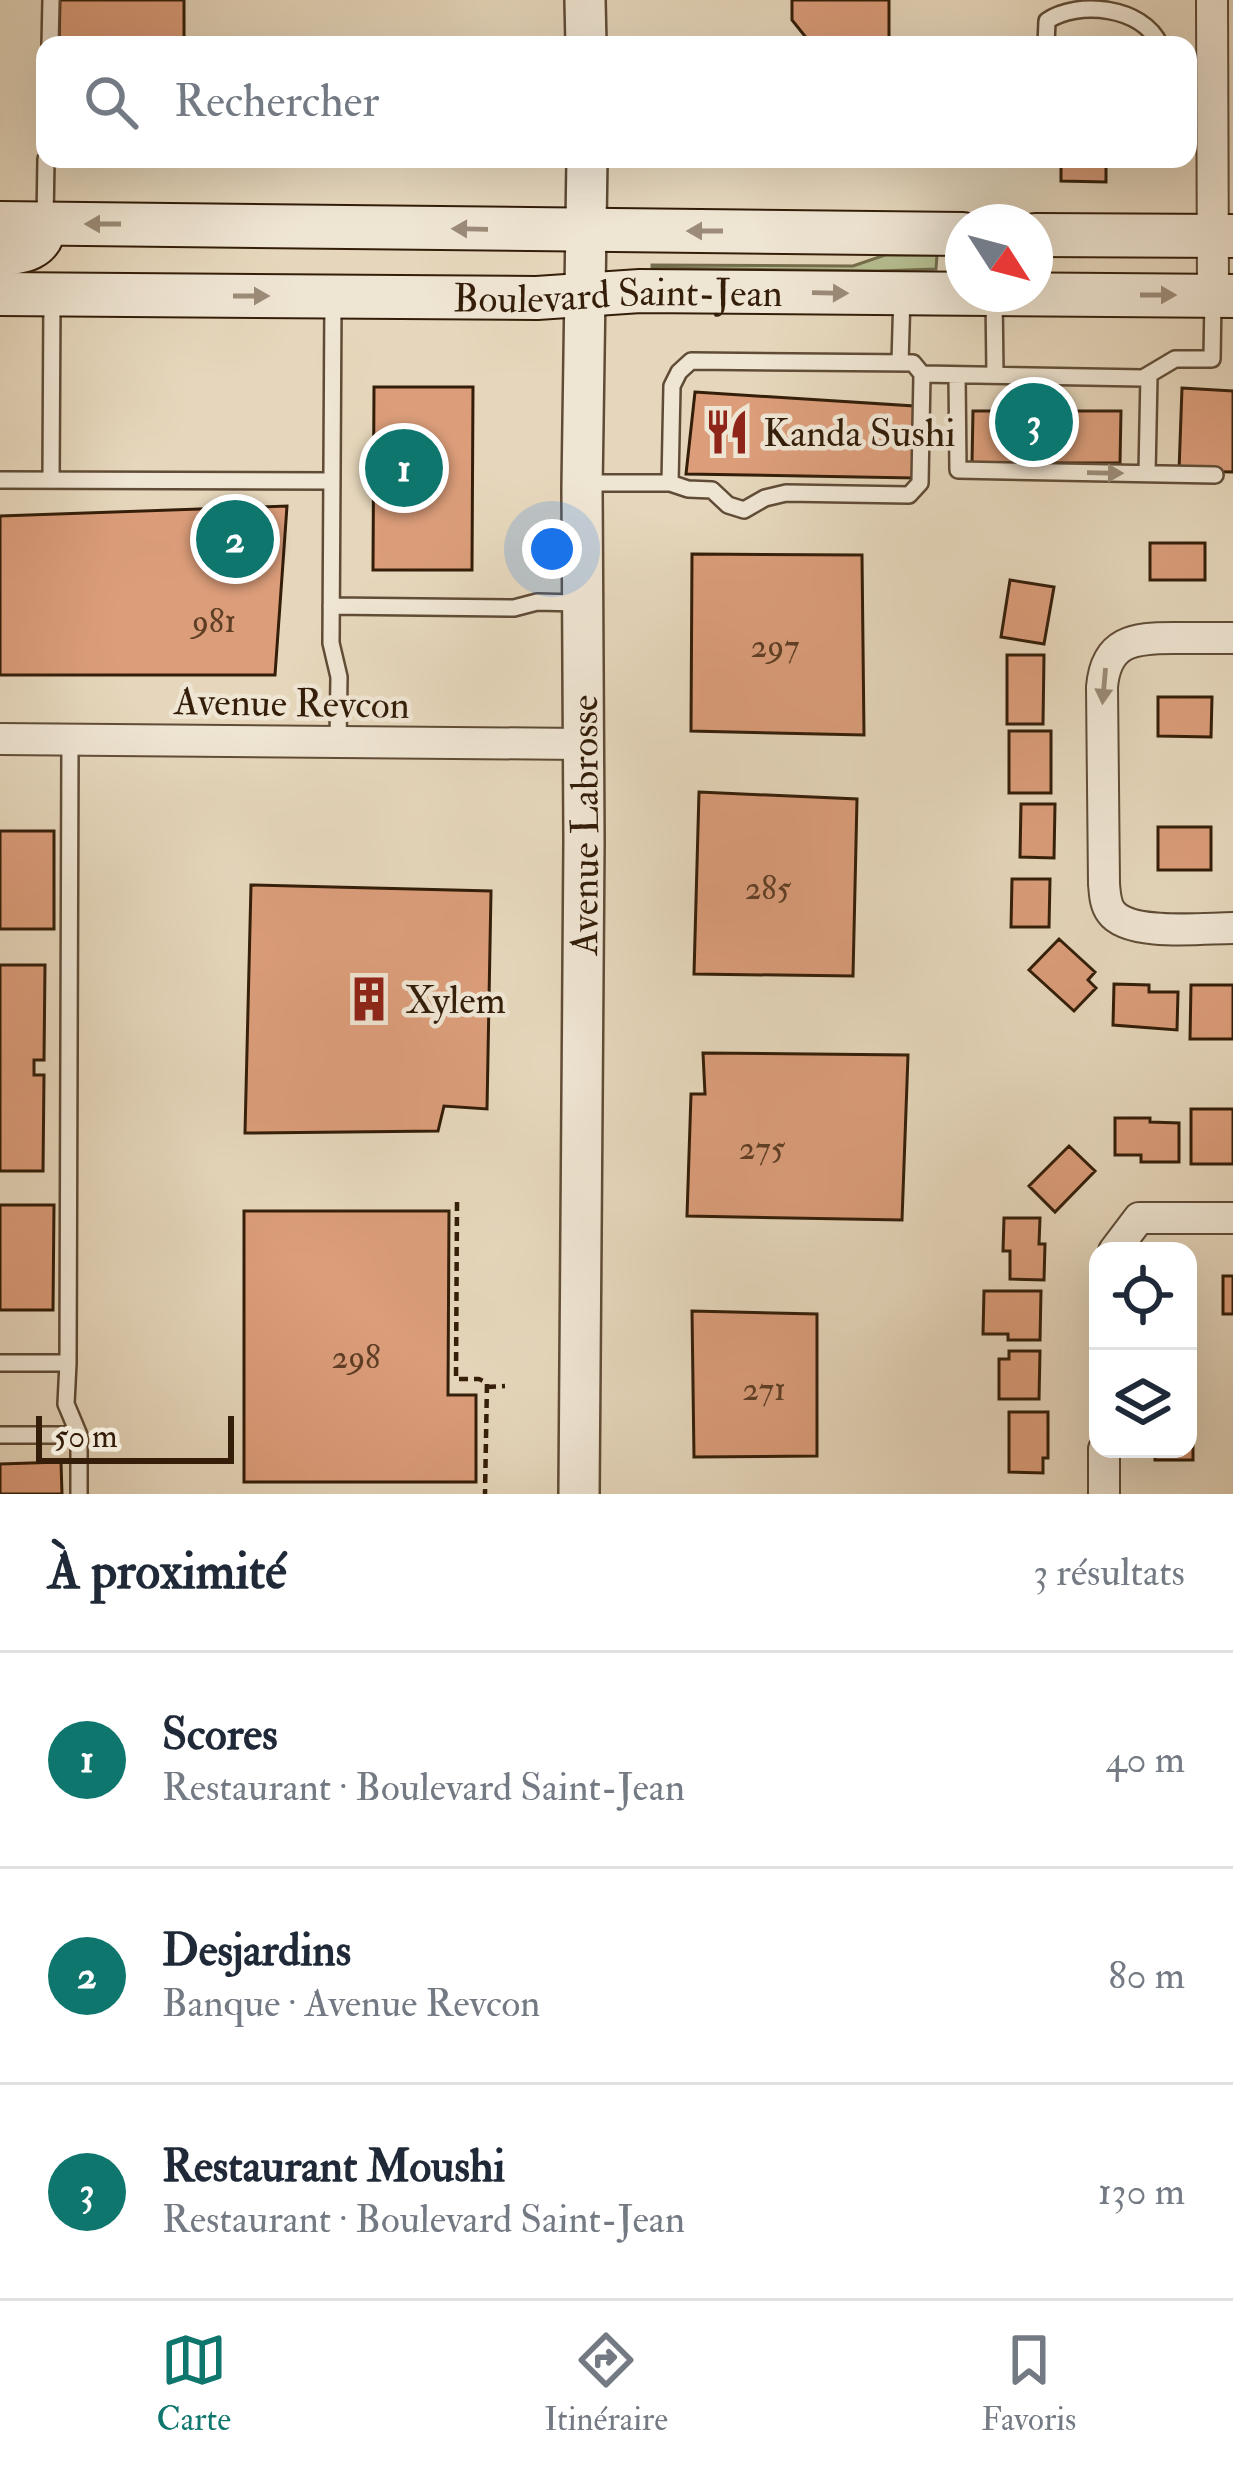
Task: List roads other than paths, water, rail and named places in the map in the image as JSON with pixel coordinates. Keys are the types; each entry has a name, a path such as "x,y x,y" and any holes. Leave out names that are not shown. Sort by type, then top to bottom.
{"main road":[{"name":"Boulevard Saint-Jean","path":"0,223 945,234"},
{"path":"0,254 32,248 43,236 45,224"},
{"path":"1053,235 1223,236"},
{"name":"Boulevard Saint-Jean","path":"0,294 537,298 640,291 945,294"},
{"name":"Boulevard Saint-Jean","path":"1053,295 1223,296"}],"street":[{"path":"585,0 586,36"},
{"path":"1211,0 1223,296"},
{"name":"Avenue Labrosse","path":"579,1494 587,168"},
{"path":"1233,638 1132,640 1108,660 1102,687 1104,884 1110,911 1137,926 1233,928"},
{"name":"Avenue Revcon","path":"0,739 582,744"},
{"path":"1121,1242 1139,1218 1233,1218"},
{"path":"1104,1458 1104,1494"}],"lane":[{"path":"50,36 51,0"},
{"path":"1046,36 1046,21 1073,7 1119,9 1156,36"},
{"path":"45,224 46,168"},
{"path":"51,480 52,294"},
{"path":"900,363 902,294"},
{"path":"333,296 331,643 339,677 338,742"},
{"path":"922,374 1149,376 1175,359 1212,359 1223,296"},
{"path":"994,312 994,375"},
{"path":"582,483 670,483 712,490 728,505 744,510 786,493 909,496 920,483 922,374 913,363 692,362 672,386 670,483"},
{"path":"957,375 958,470 1215,475"},
{"path":"1147,473 1149,376"},
{"path":"0,480 332,482"},
{"path":"331,606 514,608 537,602 582,603"},
{"path":"70,739 66,1404 80,1436 79,1494"},
{"path":"0,1363 68,1363"},
{"path":"0,1435 80,1436"}],"place":[{"name":"Restaurant Moushi","path":"1034,422"},
{"name":"Kanda Sushi","path":"727,432"},
{"name":"Scores","path":"404,468"},
{"name":"Desjardins","path":"235,539"},
{"name":"Xylem","path":"369,999"}]}
